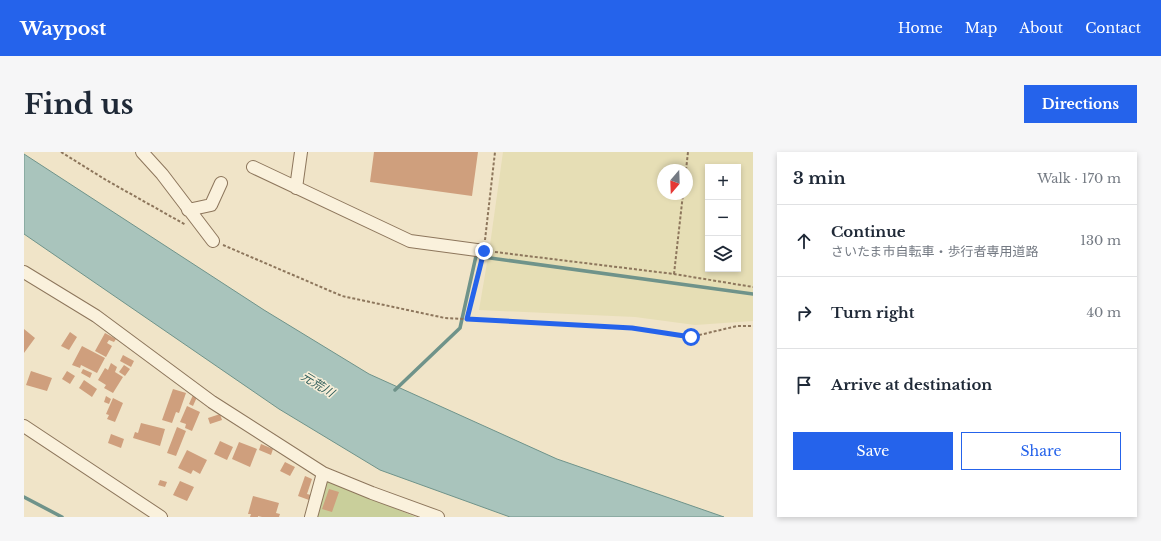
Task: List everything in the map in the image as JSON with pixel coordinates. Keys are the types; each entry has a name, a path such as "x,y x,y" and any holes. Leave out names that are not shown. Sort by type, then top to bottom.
{"street":[{"path":"142,152 162,174 213,241"},
{"path":"296,188 301,152"},
{"path":"253,167 410,241 484,251"},
{"path":"188,210 211,205 221,183"},
{"path":"24,272 96,316 212,402 323,473 438,517"},
{"path":"24,426 161,517"},
{"path":"311,517 323,473"}],"path":[{"path":"61,152 186,226"},
{"path":"467,319 484,251 495,152"},
{"path":"687,164 688,152"},
{"path":"674,274 682,200"},
{"path":"213,241 342,296 445,318 632,328 691,337 737,326 753,326"},
{"path":"484,251 674,274 753,287"}],"shaded area":[{"path":"503,152 753,152 753,321 695,325 635,317 479,310"}],"green space":[{"path":"325,480 416,517 315,517"}],"water":[{"name":"元荒川","path":"24,154 264,310 369,374 557,459 724,517 510,517 380,470 279,409 24,234"}],"building":[{"path":"374,152 478,152 472,196 370,182"},
{"path":"24,329 35,338 24,353"},
{"path":"70,332 77,337 69,350 61,346"},
{"path":"105,333 116,339 114,342 109,340 107,343 112,346 106,357 95,351"},
{"path":"82,346 105,358 97,373 81,365 80,368 72,365"},
{"path":"123,355 134,361 131,367 120,361"},
{"path":"111,363 117,367 115,372 123,377 113,393 104,388 106,385 98,380 105,368 108,370"},
{"path":"124,365 130,369 125,376 119,372"},
{"path":"83,369 92,373 90,378 81,373"},
{"path":"31,371 52,378 47,391 26,385"},
{"path":"67,371 75,376 70,384 62,379"},
{"path":"84,380 97,389 92,397 79,388"},
{"path":"173,389 186,393 179,413 176,412 172,423 162,420"},
{"path":"193,395 197,397 193,406 189,404"},
{"path":"106,396 111,399 109,404 104,402"},
{"path":"113,398 123,403 115,422 107,419 109,415 106,414"},
{"path":"187,406 200,412 192,431 185,428 186,424 180,422"},
{"path":"220,414 222,420 210,424 208,418"},
{"path":"141,423 165,429 160,446 133,438 135,432 138,433"},
{"path":"177,427 186,431 176,456 167,453"},
{"path":"111,434 124,439 121,448 108,443"},
{"path":"220,441 233,447 227,460 214,454"},
{"path":"239,442 257,449 250,467 232,459"},
{"path":"261,444 273,449 271,455 259,450"},
{"path":"187,450 207,460 200,474 193,470 191,474 178,468"},
{"path":"285,462 295,467 290,476 280,471"},
{"path":"305,476 312,479 307,494 311,495 309,500 298,496"},
{"path":"160,480 167,482 165,487 158,485"},
{"path":"180,481 194,487 187,501 173,495"},
{"path":"329,489 339,492 332,512 322,509"},
{"path":"253,496 279,503 276,513 280,514 279,517 250,517 251,514 248,514"}],"waterway":[{"path":"395,390 460,328 476,256 753,294"},
{"path":"24,497 62,517"}],"route":[{"path":"484,251 467,319 632,328 691,337"}]}
